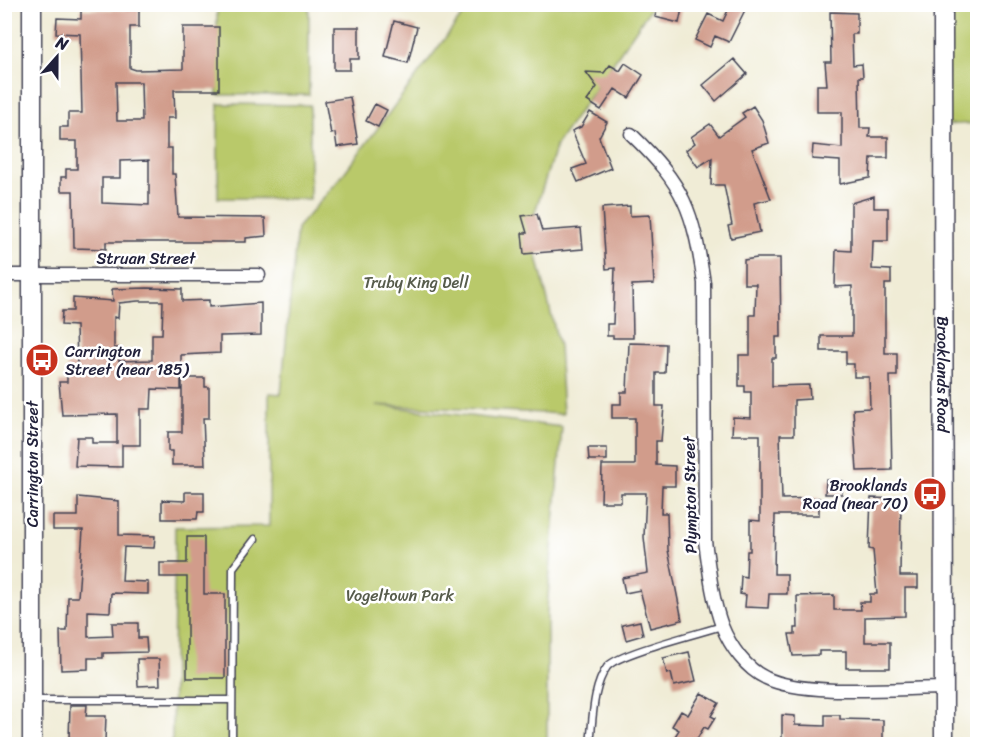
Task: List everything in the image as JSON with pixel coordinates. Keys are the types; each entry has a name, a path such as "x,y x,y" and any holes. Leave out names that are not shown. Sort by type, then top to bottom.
{"main road":[{"name":"Carrington Street","path":"32,4 32,744"},
{"name":"Brooklands Road","path":"943,4 944,744"}],"street":[{"name":"Plympton Street","path":"631,134 658,160 677,186 692,218 699,249 704,283 705,541 711,583 722,626 733,646 747,664 764,677 782,685 830,689 944,688"},
{"name":"Struan Street","path":"4,275 259,274"}],"lane":[{"path":"232,744 233,568 255,539"},
{"path":"590,744 597,689 608,666 631,654 722,626"},
{"path":"32,700 232,700"}],"green space":[{"path":"217,5 309,5 309,95 217,95"},
{"path":"470,5 653,5 556,145 530,228 559,346 563,414 376,405 562,427 547,609 547,744 172,744 175,527 269,526 269,393 281,394 297,228 338,181"},
{"path":"942,5 977,5 977,123 941,125"},
{"path":"218,104 310,105 310,199 218,198"}],"building":[{"path":"127,4 139,4 139,27 130,27 130,68 136,70 183,69 183,27 219,27 219,90 174,90 175,118 167,118 167,148 172,148 172,174 175,174 178,217 265,218 266,236 246,238 246,242 106,242 106,249 74,248 73,191 61,191 61,177 66,177 66,169 77,169 77,141 60,141 60,127 68,127 68,113 82,113 80,34 56,33 57,18 81,19 81,9 127,10","holes":["116,82 141,82 142,121 117,121","149,160 149,205 102,203 102,178 120,178 120,161"]},
{"path":"658,4 683,4 679,23 655,17"},
{"path":"731,4 748,4 729,42 715,36 710,47 695,40 708,14 723,21"},
{"path":"830,12 857,13 857,34 852,34 853,65 862,64 863,77 859,77 860,128 870,128 869,137 888,137 888,158 871,158 870,178 840,184 840,161 812,159 813,145 842,148 842,112 817,112 817,85 827,85 825,62 831,62"},
{"path":"394,21 417,27 408,63 385,57"},
{"path":"334,27 359,27 359,59 350,59 350,70 334,70"},
{"path":"734,59 747,74 716,101 703,85"},
{"path":"625,63 643,75 629,98 615,89 601,110 587,101 597,87 586,72 604,73 610,65 620,71"},
{"path":"350,97 358,144 337,147 335,133 331,134 325,101"},
{"path":"375,104 387,110 378,127 366,121"},
{"path":"753,106 762,120 769,143 752,149 771,199 754,203 760,232 731,238 728,226 732,225 724,185 711,185 712,158 698,167 686,150 695,143 691,137 710,124 719,136 745,117 742,113"},
{"path":"590,112 607,122 599,137 611,168 578,182 572,169 586,164 572,131 581,127"},
{"path":"874,196 874,208 888,208 888,241 873,241 872,269 891,270 891,284 885,284 885,353 897,353 897,376 890,376 892,470 857,471 853,409 870,408 869,377 854,377 854,364 846,364 846,351 821,351 821,336 852,336 852,286 835,287 836,250 851,251 851,203"},
{"path":"630,206 630,216 650,215 654,284 632,285 633,338 613,338 613,336 607,336 607,324 613,324 615,268 606,269 602,208"},
{"path":"537,214 542,231 581,228 583,249 524,254 522,233 527,233 522,216"},
{"path":"780,258 781,337 776,337 776,358 772,358 772,386 809,385 810,399 794,400 794,435 780,435 782,499 819,498 819,515 775,515 774,574 787,574 787,594 769,594 768,608 745,607 746,595 740,594 741,576 746,577 747,551 750,551 750,520 760,521 760,435 732,435 733,417 751,418 751,392 745,392 745,386 739,386 739,355 750,355 750,315 755,315 756,284 744,284 744,260"},
{"path":"112,289 182,289 182,301 209,300 209,307 261,303 261,335 220,336 220,353 181,355 181,390 152,389 151,409 140,409 140,445 122,445 122,467 75,466 77,437 92,437 92,443 117,443 117,414 62,415 59,382 67,382 67,365 77,365 76,326 61,325 62,311 73,311 73,298 113,301","holes":["163,301 162,334 152,334 152,360 119,361 119,348 114,348 114,317 118,318 119,303"]},
{"path":"629,343 666,344 665,373 656,373 656,406 664,406 661,441 656,441 656,465 675,466 675,486 662,486 661,513 667,513 668,550 682,620 650,628 640,590 625,593 622,578 648,573 644,537 646,493 621,493 621,502 601,502 602,465 635,465 635,418 612,418 612,404 621,404 621,392 627,392"},
{"path":"182,378 205,378 205,387 209,387 209,418 203,418 205,465 172,465 172,451 168,451 168,432 182,432"},
{"path":"588,448 607,448 607,460 589,460"},
{"path":"826,480 843,481 842,494 825,494"},
{"path":"185,492 204,492 204,512 198,512 197,519 162,519 162,500 185,501"},
{"path":"78,497 119,501 119,535 155,536 154,548 124,547 122,581 148,582 148,594 111,593 110,612 88,611 88,637 113,636 112,623 138,623 138,638 146,638 147,652 103,653 103,658 88,658 88,669 61,670 60,631 67,631 68,597 78,597 83,530 53,530 53,516 78,516"},
{"path":"871,498 901,499 900,576 918,576 918,588 905,588 905,616 865,617 865,642 890,642 890,668 846,668 846,651 819,651 819,655 793,656 789,634 795,634 795,628 798,628 797,596 834,595 834,610 861,610 860,602 870,602 870,594 877,594 873,550 869,549"},
{"path":"187,537 204,537 204,594 225,594 225,678 187,678 187,577 160,577 160,563 187,563"},
{"path":"640,621 643,635 626,640 622,625"},
{"path":"689,652 696,681 674,686 671,673 667,674 663,658"},
{"path":"137,659 159,659 160,685 138,686"},
{"path":"701,693 719,703 711,716 715,718 708,729 704,727 694,744 670,744 679,730 672,726 681,711 688,715"},
{"path":"70,705 87,705 86,716 106,716 105,741 69,740"},
{"path":"782,715 795,716 795,725 825,726 825,715 840,715 840,719 883,720 883,744 782,744"}],"place":[{"name":"Carrington Street (near 185)","path":"42,360"},
{"name":"Brooklands Road (near 70)","path":"930,494"}],"park label":[{"name":"Truby King Dell","path":"416,282"},
{"name":"Vogeltown Park","path":"400,595"}]}
